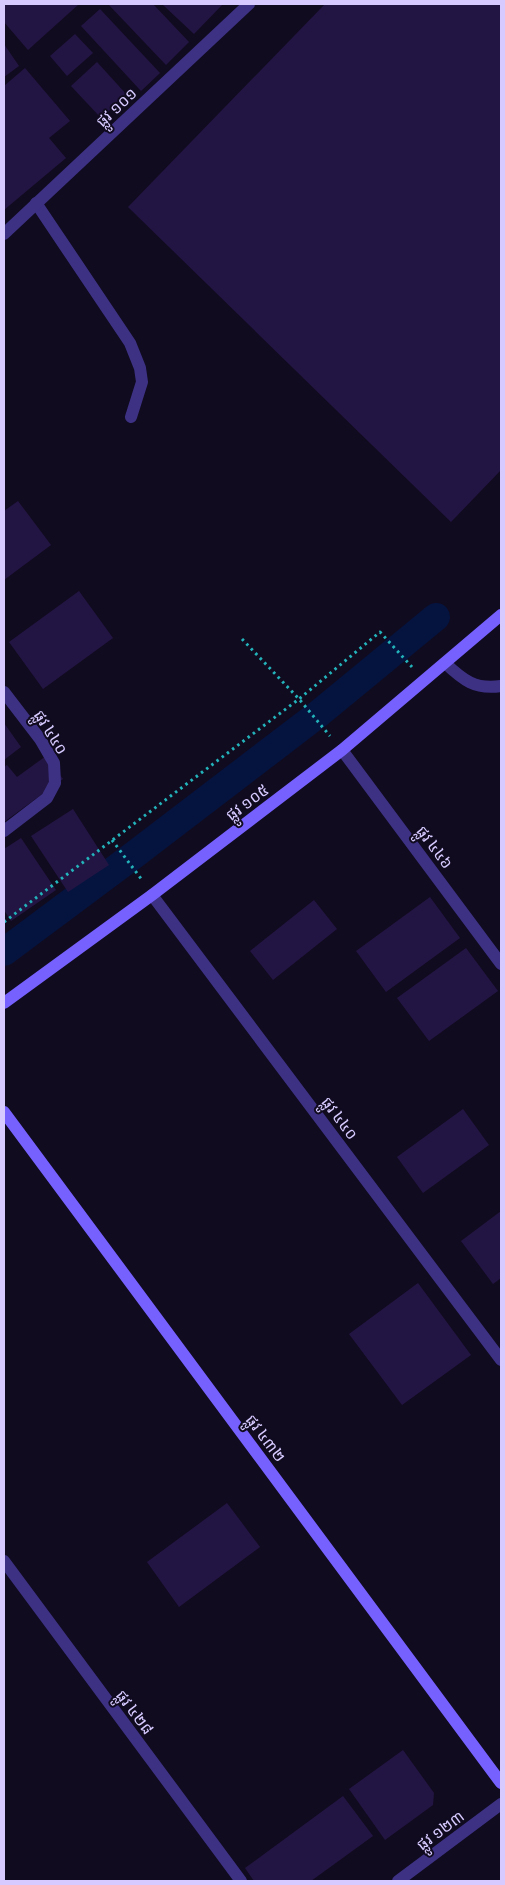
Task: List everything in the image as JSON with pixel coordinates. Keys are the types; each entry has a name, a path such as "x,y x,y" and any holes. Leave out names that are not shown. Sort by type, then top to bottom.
{"street":[{"name":"ផ្លូវ ១០១","path":"4,234 250,4"},
{"path":"36,203 130,343 140,368 142,382 131,418"},
{"name":"ផ្លូវ ១០៥","path":"4,1004 152,895 342,750 501,615"},
{"path":"445,663 462,679 478,686 501,686"},
{"name":"ផ្លូវ ៤៤០","path":"4,692 40,739 54,763 56,783 46,798 4,831"},
{"name":"ផ្លូវ ៤៤៦","path":"342,750 501,964"},
{"name":"ផ្លូវ ៤៤០","path":"152,895 501,1360"},
{"name":"ផ្លូវ ៤៣២","path":"4,1112 501,1783"},
{"name":"ផ្លូវ ៤២៨","path":"4,1561 241,1881"},
{"name":"ផ្លូវ ១២៣","path":"398,1881 501,1804"}],"path":[{"path":"4,922 299,699 380,632 406,661"},
{"path":"242,639 303,703 324,730"},
{"path":"113,841 136,871"}],"building":[{"path":"4,4 79,4 28,50 4,22"},
{"path":"108,4 153,4 189,42 166,65"},
{"path":"162,4 223,4 194,34"},
{"path":"325,4 501,4 501,470 451,522 128,207"},
{"path":"100,9 160,73 141,91 81,26"},
{"path":"75,34 93,53 67,76 50,56"},
{"path":"4,44 19,66 4,77"},
{"path":"97,62 127,95 101,118 71,86"},
{"path":"25,68 70,121 49,138 66,158 4,210 4,86"},
{"path":"18,501 51,545 4,580 4,511"},
{"path":"79,591 113,638 43,689 9,642"},
{"path":"4,723 21,747 4,760"},
{"path":"46,756 63,779 4,822 4,767 7,765 17,777"},
{"path":"73,809 109,865 68,892 31,836"},
{"path":"21,838 56,890 11,921 4,910 4,849"},
{"path":"430,897 460,938 386,992 356,951"},
{"path":"314,900 337,929 273,980 250,951"},
{"path":"466,948 498,991 429,1041 397,998"},
{"path":"463,1109 489,1145 423,1193 397,1157"},
{"path":"501,1211 501,1278 493,1284 461,1241"},
{"path":"418,1283 471,1355 402,1405 349,1334"},
{"path":"227,1503 260,1547 179,1607 147,1562"},
{"path":"403,1750 434,1793 433,1805 385,1840 349,1789"},
{"path":"343,1796 373,1836 311,1881 254,1881 245,1868"}],"waterway":[{"path":"4,952 317,715 436,617"}]}
